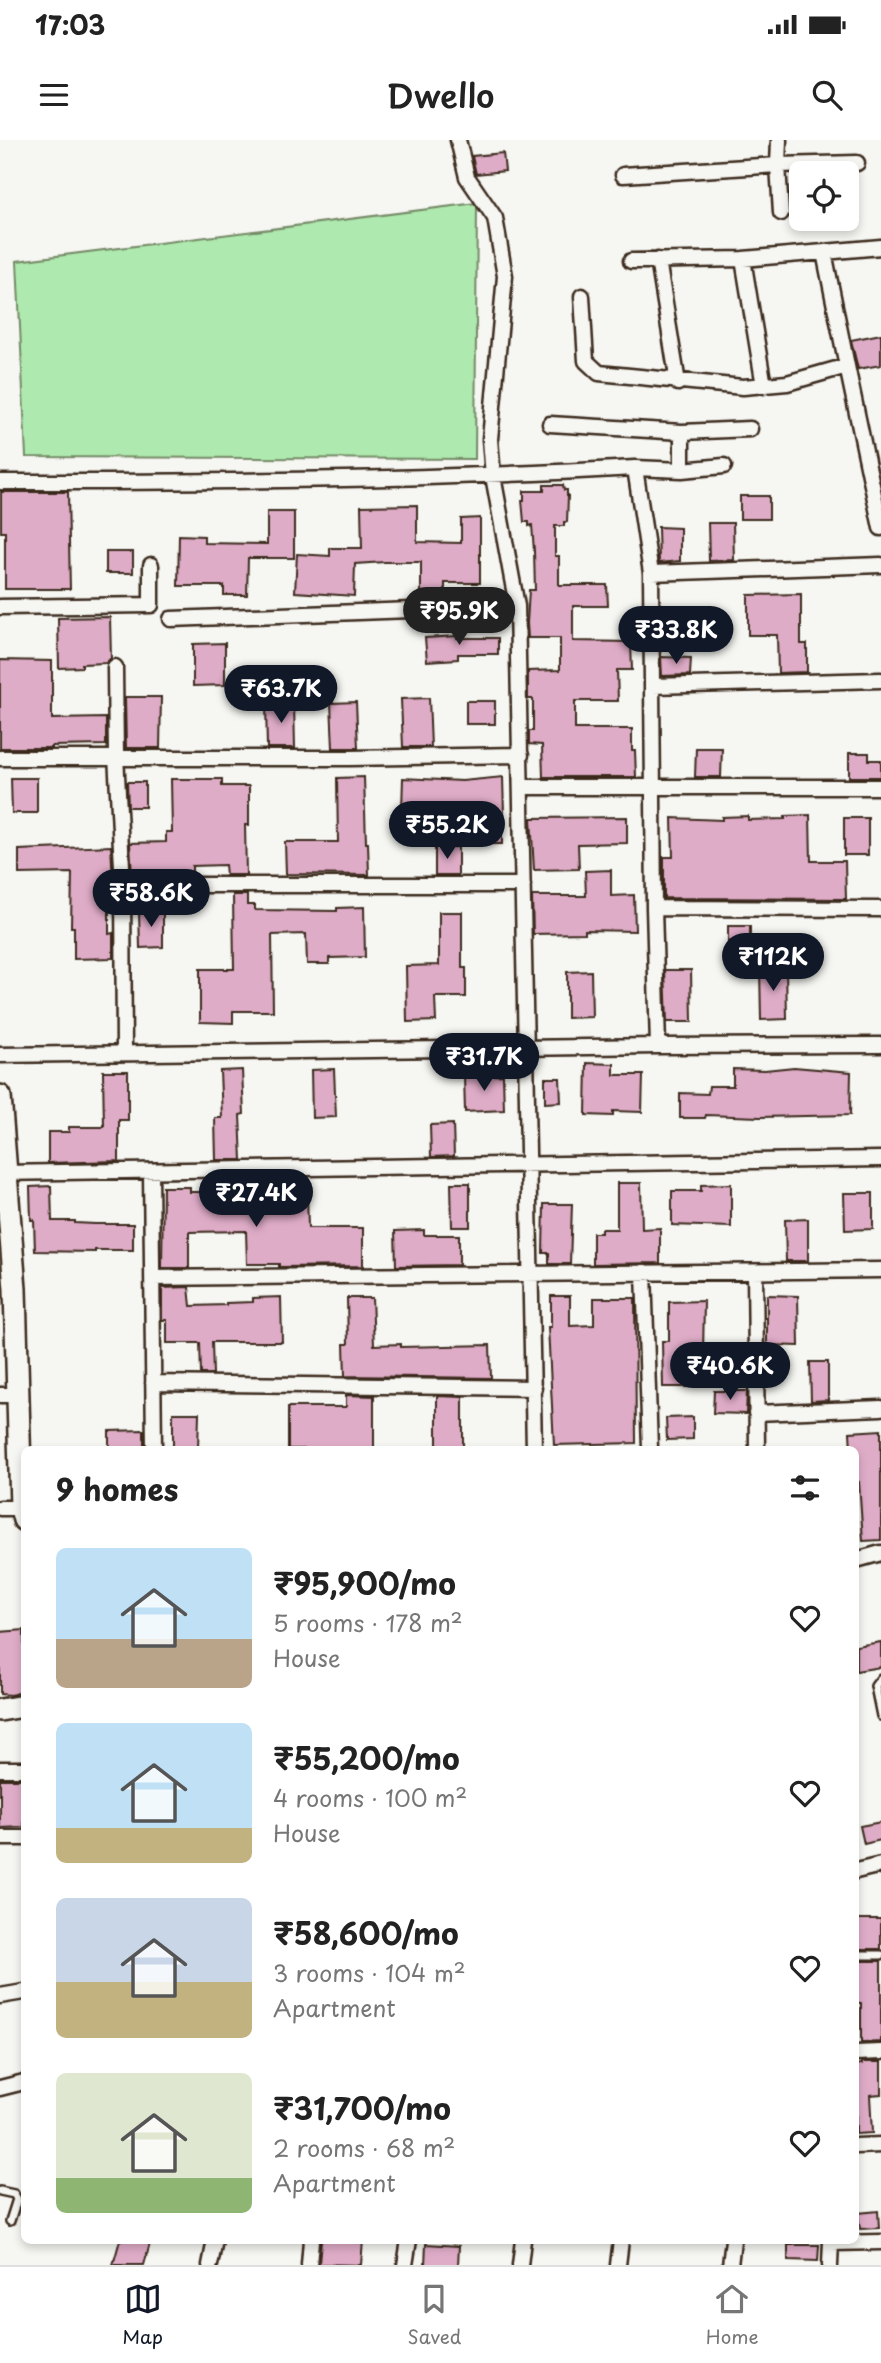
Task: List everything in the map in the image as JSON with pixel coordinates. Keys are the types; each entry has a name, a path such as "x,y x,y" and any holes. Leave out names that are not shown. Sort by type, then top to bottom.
{"main road":[{"path":"0,1096 15,1512"},
{"path":"0,1710 21,1706"}],"street":[{"path":"458,140 467,177 495,218 505,276 490,439 493,476 517,606 534,1446"},
{"path":"779,140 781,213"},
{"path":"623,175 789,164"},
{"path":"631,261 743,259 881,247"},
{"path":"824,252 881,528"},
{"path":"743,259 764,386"},
{"path":"658,260 678,383"},
{"path":"582,296 586,357 593,370 607,374 721,387 764,386 798,380 847,366"},
{"path":"550,424 682,432 750,429"},
{"path":"682,432 682,470"},
{"path":"0,482 228,482 493,476 635,468 682,470 724,466"},
{"path":"635,468 651,573 658,1046"},
{"path":"0,607 151,605 151,565"},
{"path":"651,573 881,565"},
{"path":"171,619 517,606"},
{"path":"115,667 116,756 123,885 124,1053"},
{"path":"653,686 881,680"},
{"path":"0,758 521,755"},
{"path":"521,787 881,787"},
{"path":"123,885 523,885"},
{"path":"654,908 881,909"},
{"path":"0,1055 881,1045"},
{"path":"2,1173 881,1159"},
{"path":"151,1171 154,1446"},
{"path":"152,1278 881,1270"},
{"path":"643,1272 650,1446"},
{"path":"755,1272 757,1446"},
{"path":"153,1383 534,1388"},
{"path":"757,1413 881,1408"},
{"path":"859,1559 881,1553"},
{"path":"0,1769 21,1769"},
{"path":"0,1838 21,1838"},
{"path":"859,1870 881,1865"},
{"path":"0,1996 21,1992"},
{"path":"859,2053 881,2052"},
{"path":"0,2088 21,2083"},
{"path":"859,2147 881,2145"},
{"path":"859,2242 881,2242"},
{"path":"210,2265 214,2244"},
{"path":"309,2265 311,2244"},
{"path":"405,2265 408,2244"},
{"path":"520,2265 523,2244"},
{"path":"618,2265 621,2244"},
{"path":"730,2265 733,2244"},
{"path":"830,2265 831,2244"}],"lane":[{"path":"881,1678 875,1686 881,1716"},
{"path":"859,1955 881,1955"},
{"path":"0,2191 14,2194 17,2199 10,2221"}],"green space":[{"path":"477,203 475,459 26,457 17,261"}],"building":[{"path":"503,153 505,171 476,174 472,156"},
{"path":"881,334 881,365 858,369 851,340"},
{"path":"544,485 563,485 568,496 567,522 564,522 564,526 555,526 559,585 607,585 608,606 573,606 573,641 631,642 632,670 617,670 618,701 575,701 575,729 632,729 636,777 543,777 542,745 529,744 529,731 533,731 533,699 528,699 528,671 560,670 560,638 528,638 529,590 535,590 534,551 532,525 524,522 522,500 524,491 544,491"},
{"path":"1,492 68,492 70,589 5,589 5,532 1,532"},
{"path":"740,496 769,496 769,519 740,519"},
{"path":"417,505 417,542 461,543 461,519 480,518 480,583 445,583 445,597 421,597 421,562 385,562 355,564 354,596 295,592 297,554 330,556 330,548 362,548 361,506"},
{"path":"267,512 294,512 294,558 248,558 247,595 224,595 224,586 178,586 179,535 204,536 204,543 267,544"},
{"path":"708,523 733,523 734,560 709,561"},
{"path":"658,527 680,528 680,561 659,563"},
{"path":"106,552 133,552 133,573 106,573"},
{"path":"801,594 801,644 807,644 807,672 778,673 777,635 748,635 748,595"},
{"path":"110,617 111,658 106,663 59,668 58,618"},
{"path":"425,638 498,638 498,654 458,654 458,659 427,661"},
{"path":"225,643 225,685 193,686 193,644"},
{"path":"661,657 691,658 690,675 662,676"},
{"path":"0,660 52,661 52,719 106,718 106,745 0,748"},
{"path":"125,697 161,697 160,748 126,748"},
{"path":"429,698 431,747 403,747 401,699"},
{"path":"466,701 495,701 495,724 466,724"},
{"path":"294,702 295,748 267,748 266,704"},
{"path":"356,702 358,748 333,748 331,703"},
{"path":"696,748 722,748 721,777 695,777"},
{"path":"849,753 869,753 869,760 881,760 881,777 849,777"},
{"path":"364,777 369,875 286,874 285,842 338,842 337,778"},
{"path":"503,777 502,844 460,844 460,814 402,809 403,778 462,781"},
{"path":"11,778 37,778 37,813 12,813"},
{"path":"171,779 222,779 222,786 249,786 249,825 245,825 246,875 226,875 225,865 192,866 192,875 132,875 130,843 166,842 166,832 172,832"},
{"path":"127,782 145,782 145,807 128,807"},
{"path":"810,815 811,861 845,861 846,899 664,898 664,857 673,857 672,818 722,820 722,817 748,816 748,820"},
{"path":"627,817 627,843 578,844 579,869 534,870 531,818"},
{"path":"844,818 868,818 868,855 844,855"},
{"path":"111,846 113,881 109,881 109,934 113,933 113,958 74,959 74,927 71,927 72,873 19,874 19,850"},
{"path":"435,847 458,847 458,875 435,875"},
{"path":"611,870 611,896 634,895 635,931 585,930 585,933 533,934 532,896 586,896 585,871"},
{"path":"233,895 247,895 247,905 255,905 255,910 337,911 337,908 364,907 365,957 329,958 329,964 307,964 306,934 272,935 273,1011 233,1011 233,1023 200,1022 200,969 234,969"},
{"path":"163,910 163,947 140,948 139,911"},
{"path":"439,912 462,912 462,968 466,968 466,997 435,997 436,1021 407,1022 406,966 439,965"},
{"path":"728,926 750,926 750,969 728,969"},
{"path":"760,967 786,967 787,1019 761,1020"},
{"path":"665,970 691,970 692,1022 667,1022"},
{"path":"591,971 592,1017 567,1018 567,972"},
{"path":"587,1063 614,1064 614,1075 643,1075 642,1112 613,1111 613,1116 586,1115"},
{"path":"794,1067 851,1072 850,1115 706,1115 705,1118 680,1118 680,1093 708,1094 709,1086 733,1086 733,1069"},
{"path":"334,1069 336,1117 312,1118 311,1070"},
{"path":"242,1070 242,1160 216,1160 215,1118 222,1118 220,1071"},
{"path":"103,1071 128,1071 128,1120 119,1120 119,1161 48,1163 48,1132 69,1132 69,1127 104,1127"},
{"path":"503,1075 504,1110 465,1112 464,1076"},
{"path":"545,1078 560,1078 561,1102 545,1103"},
{"path":"453,1124 454,1156 431,1157 430,1125"},
{"path":"451,1183 470,1183 470,1227 452,1227"},
{"path":"617,1183 641,1183 642,1229 660,1228 660,1263 593,1264 593,1233 601,1233 601,1229 617,1229"},
{"path":"731,1184 731,1227 672,1225 672,1191 701,1191 701,1185"},
{"path":"51,1186 52,1221 133,1224 133,1250 35,1251 30,1187"},
{"path":"163,1187 190,1187 190,1192 307,1192 308,1228 363,1228 363,1266 279,1267 279,1264 247,1264 246,1231 189,1232 189,1268 162,1268"},
{"path":"844,1193 873,1193 873,1229 845,1230"},
{"path":"544,1204 572,1204 570,1264 549,1264 549,1253 543,1253"},
{"path":"808,1219 808,1261 786,1261 785,1220"},
{"path":"424,1230 424,1235 459,1235 459,1265 396,1266 395,1231"},
{"path":"189,1287 191,1306 226,1305 253,1302 253,1298 281,1297 282,1342 212,1342 213,1374 201,1374 200,1343 167,1343 167,1320 162,1320 162,1288"},
{"path":"767,1295 798,1296 799,1346 767,1345"},
{"path":"551,1296 570,1296 570,1326 594,1325 594,1298 635,1298 636,1443 554,1445 548,1327 551,1327"},
{"path":"347,1298 372,1298 374,1345 490,1345 491,1378 345,1376 344,1344 348,1344"},
{"path":"704,1301 703,1356 691,1356 691,1387 663,1387 662,1341 669,1341 669,1302"},
{"path":"810,1362 828,1362 828,1400 811,1401"},
{"path":"714,1391 747,1391 746,1414 713,1413"},
{"path":"346,1395 374,1396 374,1446 288,1446 288,1407 346,1407"},
{"path":"437,1396 463,1397 463,1446 437,1446"},
{"path":"173,1413 199,1413 198,1446 173,1446"},
{"path":"693,1417 693,1439 667,1440 666,1418"},
{"path":"144,1430 144,1446 109,1446 109,1431"},
{"path":"881,1430 881,1540 863,1541 859,1446 851,1446 850,1432"},
{"path":"21,1630 21,1692 11,1695 0,1694 0,1632"},
{"path":"881,1642 881,1667 859,1671 859,1646"},
{"path":"0,1779 21,1779 21,1827 0,1828"},
{"path":"881,1822 881,1840 864,1844 860,1826"},
{"path":"859,1919 881,1919 881,1949 859,1949"},
{"path":"859,1961 881,1961 881,2042 861,2043"},
{"path":"881,2062 881,2094 870,2095 872,2133 859,2134 859,2064"},
{"path":"878,2211 879,2228 860,2229 859,2213"},
{"path":"119,2244 150,2244 144,2265 113,2265"},
{"path":"321,2244 363,2244 361,2265 319,2264"},
{"path":"426,2244 459,2246 458,2265 425,2265"},
{"path":"788,2245 819,2245 818,2261 788,2260"}]}
